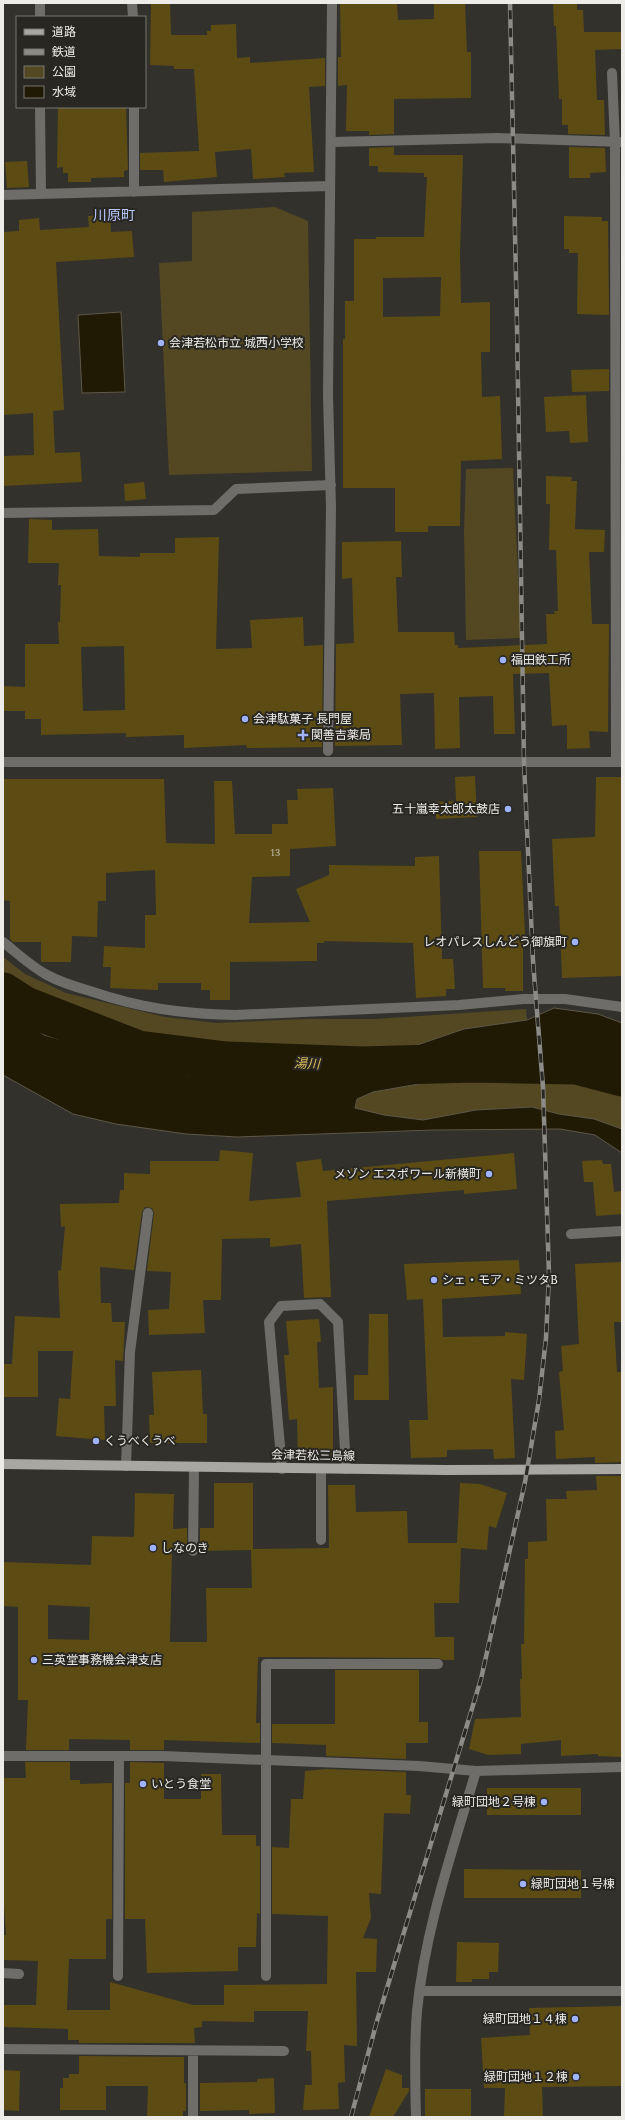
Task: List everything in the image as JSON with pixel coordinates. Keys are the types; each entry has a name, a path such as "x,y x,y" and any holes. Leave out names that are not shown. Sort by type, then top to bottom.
{"main road":[{"name":"会津若松三島線","path":"3,1464 282,1469 622,1469"}],"street":[{"path":"40,3 40,16"},
{"path":"132,3 133,16"},
{"path":"328,750 331,485 328,395 330,186 332,142 332,3"},
{"path":"3,762 619,762 619,142 612,74"},
{"path":"40,108 41,194"},
{"path":"134,108 134,192"},
{"path":"332,142 498,138 619,142"},
{"path":"3,195 330,186"},
{"path":"3,513 214,510 236,489 331,485"},
{"path":"3,942 47,975 113,999 156,1010 199,1014 235,1015 459,1005 523,999 565,999 622,1007"},
{"path":"126,1466 130,1352 148,1213"},
{"path":"571,1234 622,1231"},
{"path":"282,1469 269,1322 281,1306 320,1304 338,1322 346,1469"},
{"path":"193,1550 194,1467"},
{"path":"321,1469 321,1540"},
{"path":"266,1976 266,1664 438,1664"},
{"path":"3,1756 119,1756 266,1760 419,1766 476,1771 622,1767"},
{"path":"118,1976 119,1756"},
{"path":"416,2117 415,2075 417,2010 420,1991 441,1888 476,1771"},
{"path":"3,1973 19,1974"},
{"path":"420,1991 622,1991"},
{"path":"3,2049 284,2051"},
{"path":"193,2051 193,2117"}],"green space":[{"path":"275,207 308,221 312,471 169,475 159,263 192,261 192,212"},
{"path":"513,468 521,638 466,640 464,531 466,469"},
{"path":"3,957 25,974 66,993 165,1017 217,1023 306,1019 375,1019 526,1009 527,1020 464,1029 414,1046 361,1057 218,1078 187,1075 137,1063 44,1035 3,1008"},
{"path":"529,1046 556,1052 593,1054 622,1061 622,1129 594,1119 559,1114 532,1107 476,1110 424,1120 384,1115 355,1109 357,1099 373,1092 419,1084 444,1076 479,1055"}],"water":[{"path":"121,312 125,392 82,393 78,315"},
{"path":"3,1008 44,1035 137,1063 187,1075 218,1078 361,1057 414,1046 464,1029 527,1020 554,1008 598,1014 622,1023 622,1061 593,1054 556,1052 529,1046 513,1047 479,1055 444,1076 419,1084 373,1092 357,1099 355,1108 384,1115 423,1120 476,1110 532,1107 559,1114 594,1119 622,1129 622,1153 595,1135 560,1129 433,1130 237,1137 186,1134 116,1124 73,1114 3,1075"}],"building":[{"path":"151,3 170,3 171,35 207,35 207,31 211,31 211,25 236,24 237,58 250,57 250,63 325,58 325,86 309,87 314,172 284,173 285,177 253,179 251,149 215,152 217,177 164,182 163,170 140,170 140,153 199,151 194,69 174,69 174,66 150,65"},
{"path":"340,3 397,3 398,20 434,19 434,3 465,3 467,52 471,52 471,98 394,99 394,134 369,135 369,131 346,131 347,85 338,86 338,57 341,57"},
{"path":"577,3 577,10 583,10 584,32 622,32 622,49 595,50 597,100 604,100 605,135 568,134 568,125 562,125 562,99 559,99 556,26 554,26 553,4"},
{"path":"58,108 126,108 128,170 124,171 124,177 91,178 91,182 68,182 68,173 63,173 63,167 57,168"},
{"path":"394,147 394,155 463,155 460,253 461,303 490,302 490,352 481,352 482,397 500,396 502,459 461,461 460,526 428,526 428,532 395,532 395,488 343,488 343,339 345,339 345,301 354,301 354,239 376,239 376,237 424,237 427,177 424,177 424,173 378,172 378,166 369,166 369,148","holes":["441,277 440,316 383,317 383,278"]},
{"path":"569,147 605,148 606,172 590,173 590,178 569,178"},
{"path":"27,161 29,187 7,188 5,162"},
{"path":"110,215 111,232 132,231 134,257 56,262 64,410 53,411 55,453 80,452 82,482 3,486 3,456 34,455 33,413 3,415 3,232 19,231 19,220 39,218 40,230 89,227 88,216"},
{"path":"564,216 602,217 602,221 608,221 609,315 577,314 578,253 569,253 569,249 564,249"},
{"path":"609,369 609,391 572,392 571,370"},
{"path":"586,395 588,442 570,443 569,431 546,432 544,397"},
{"path":"546,476 572,477 571,481 577,481 575,529 605,530 604,552 589,552 592,624 609,624 608,732 589,731 590,748 567,749 567,725 552,726 549,673 513,674 515,734 494,734 493,696 459,697 460,748 435,749 434,693 400,694 402,745 335,746 336,644 354,643 352,578 342,579 342,542 401,541 402,577 396,577 398,632 454,632 455,645 458,645 458,648 547,644 546,614 555,614 554,611 558,611 556,550 549,550 550,504 546,504"},
{"path":"144,482 146,499 125,501 124,484"},
{"path":"29,519 52,520 52,530 98,529 99,556 140,557 140,553 175,553 175,538 219,537 216,649 252,648 250,620 303,617 304,646 323,645 322,747 247,748 246,745 184,748 184,735 126,737 126,733 41,735 41,719 25,719 25,711 3,711 3,686 25,687 25,644 59,644 58,622 60,622 61,585 58,585 59,563 28,563","holes":["124,646 125,710 83,711 81,647"]},
{"path":"475,776 477,817 436,819 435,802 456,801 455,777"},
{"path":"596,777 621,777 622,976 562,978 559,906 555,906 552,839 595,837"},
{"path":"3,779 164,779 166,843 215,844 214,781 232,781 235,834 272,834 272,824 288,824 287,800 298,800 297,789 333,788 336,846 290,849 290,876 252,877 249,923 310,922 296,889 329,875 329,865 415,866 415,857 439,856 442,959 453,959 455,989 446,989 446,996 416,998 413,943 324,941 324,943 317,943 317,961 230,962 230,1000 210,1000 210,990 201,990 201,983 158,983 158,990 110,988 111,967 103,967 104,946 145,948 145,915 156,915 155,870 106,873 106,901 98,901 97,937 72,936 71,962 41,962 41,942 13,942 10,939 10,901 3,900"},
{"path":"479,851 521,851 525,934 523,935 523,991 505,991 505,988 483,988"},
{"path":"220,1150 253,1153 249,1201 301,1197 296,1162 321,1159 323,1171 514,1153 517,1189 464,1194 464,1190 327,1201 331,1297 304,1298 301,1244 270,1247 270,1238 222,1239 221,1300 203,1300 205,1333 149,1335 148,1310 169,1309 171,1272 147,1271 154,1213 152,1208 145,1207 142,1212 134,1270 100,1267 101,1303 111,1303 112,1322 125,1322 123,1361 115,1360 116,1406 104,1406 105,1440 56,1436 59,1398 70,1399 73,1351 38,1351 38,1397 3,1397 3,1364 12,1364 15,1316 60,1318 58,1271 61,1270 65,1226 61,1227 60,1204 119,1203 120,1190 124,1190 124,1173 150,1174 150,1161 219,1161"},
{"path":"602,1160 603,1164 611,1164 614,1192 622,1191 622,1214 596,1216 593,1182 584,1182 582,1161"},
{"path":"519,1260 521,1294 442,1299 443,1337 505,1336 505,1332 527,1334 524,1380 511,1379 515,1458 494,1459 493,1449 447,1450 447,1457 411,1458 409,1420 428,1420 423,1299 407,1300 404,1264"},
{"path":"622,1262 622,1322 614,1322 617,1372 622,1372 622,1462 595,1463 595,1457 556,1459 555,1431 564,1430 559,1372 563,1371 561,1346 579,1344 575,1264"},
{"path":"369,1314 388,1314 389,1400 354,1400 354,1375 368,1375"},
{"path":"319,1319 321,1342 317,1342 319,1388 333,1387 333,1457 298,1457 297,1419 289,1420 284,1355 289,1355 286,1321"},
{"path":"201,1370 203,1414 207,1414 207,1443 150,1443 149,1415 154,1415 152,1372"},
{"path":"596,1476 622,1476 622,1757 598,1756 598,1754 561,1756 561,1740 521,1744 521,1754 488,1755 469,1749 475,1719 521,1717 520,1679 522,1679 521,1644 524,1644 525,1559 528,1559 528,1542 547,1541 546,1499 567,1499 566,1491 597,1490"},
{"path":"214,1483 253,1483 253,1549 329,1548 328,1485 355,1485 356,1512 407,1511 408,1543 457,1543 460,1483 480,1484 507,1493 496,1528 489,1526 487,1550 461,1548 459,1603 434,1603 435,1637 454,1637 454,1660 443,1660 438,1658 258,1657 256,1723 260,1723 260,1743 164,1740 164,1750 130,1750 130,1740 69,1739 69,1750 26,1750 28,1700 18,1700 18,1607 3,1606 3,1562 91,1565 92,1536 134,1537 135,1493 174,1494 173,1529 187,1528 187,1551 172,1551 170,1642 207,1642 206,1588 252,1588 251,1550 200,1551 200,1528 214,1528","holes":["48,1605 90,1607 89,1640 48,1639"]},
{"path":"335,1670 419,1670 419,1722 428,1722 428,1743 406,1743 406,1759 326,1756 326,1745 272,1743 272,1724 335,1724"},
{"path":"25,1762 70,1762 70,1780 80,1780 80,1784 112,1783 112,1919 106,1919 106,1959 69,1959 67,2010 110,2010 110,1982 193,2005 224,2005 224,1985 327,1984 328,1916 272,1914 272,1847 289,1848 291,1799 303,1799 305,1771 327,1769 406,1772 406,1795 411,1795 410,1814 384,1813 381,1894 369,1893 371,1918 363,1938 377,1939 376,1972 356,1972 357,2046 344,2045 345,2082 338,2083 339,2109 303,2110 305,2085 312,2085 311,2051 306,2051 308,2011 254,2011 254,2022 202,2021 202,2027 194,2028 195,2043 79,2043 79,2040 68,2040 68,2029 3,2027 3,2005 36,2005 38,1961 3,1960 3,1935 6,1935 3,1891 3,1778 26,1778"},
{"path":"130,1762 164,1763 164,1799 201,1799 201,1774 221,1774 222,1835 256,1835 256,1846 260,1846 260,1914 257,1913 256,1947 238,1947 238,1971 147,1973 145,1919 125,1919 125,1783 130,1783"},
{"name":"緑町団地２号棟","path":"487,1788 581,1788 581,1815 487,1815"},
{"name":"緑町団地１号棟","path":"464,1869 581,1870 581,1898 464,1898"},
{"path":"457,1942 499,1943 498,1972 489,1972 489,1979 472,1979 472,1982 456,1982"},
{"path":"622,2006 622,2086 542,2087 543,2117 504,2117 505,2088 484,2088 481,2038 530,2035 529,2008"},
{"path":"79,2056 184,2057 186,2111 183,2111 183,2117 147,2116 148,2086 106,2086 106,2110 60,2110 60,2088 63,2088 63,2078 69,2078 69,2074 79,2074"},
{"path":"386,2069 402,2075 402,2088 409,2088 409,2091 393,2117 369,2117"},
{"path":"3,2070 20,2071 19,2111 3,2110"},
{"path":"274,2078 275,2113 249,2114 249,2110 200,2111 200,2083 257,2082 257,2079"},
{"path":"425,2089 471,2089 471,2117 425,2117"}],"waterway":[{"name":"湯川","path":"3,992 25,1006 138,1050 226,1061 362,1066 473,1063 576,1065 622,1077"}],"railway":[{"path":"351,2117 377,2021 481,1679 525,1482 539,1400 546,1338 549,1275 543,1087 533,961 524,763 510,3"}],"place":[{"name":"会津若松市立 城西小学校","path":"161,343"},
{"name":"福田鉄工所","path":"503,660"},
{"name":"会津駄菓子 長門屋","path":"245,719"},
{"name":"関善吉薬局","path":"303,735"},
{"name":"五十嵐幸太郎太鼓店","path":"508,809"},
{"name":"レオパレスしんどう御旗町","path":"575,942"},
{"name":"メゾン エスポワール新横町","path":"489,1174"},
{"name":"シェ・モア・ミツタB","path":"434,1280"},
{"name":"くうべくうべ","path":"96,1441"},
{"name":"しなのき","path":"153,1548"},
{"name":"三英堂事務機会津支店","path":"34,1660"},
{"name":"いとう食堂","path":"143,1784"},
{"name":"緑町団地２号棟","path":"544,1802"},
{"name":"緑町団地１号棟","path":"523,1884"},
{"name":"緑町団地１４棟","path":"575,2019"},
{"name":"緑町団地１２棟","path":"576,2077"}],"district":[{"name":"川原町","path":"114,215"}]}
